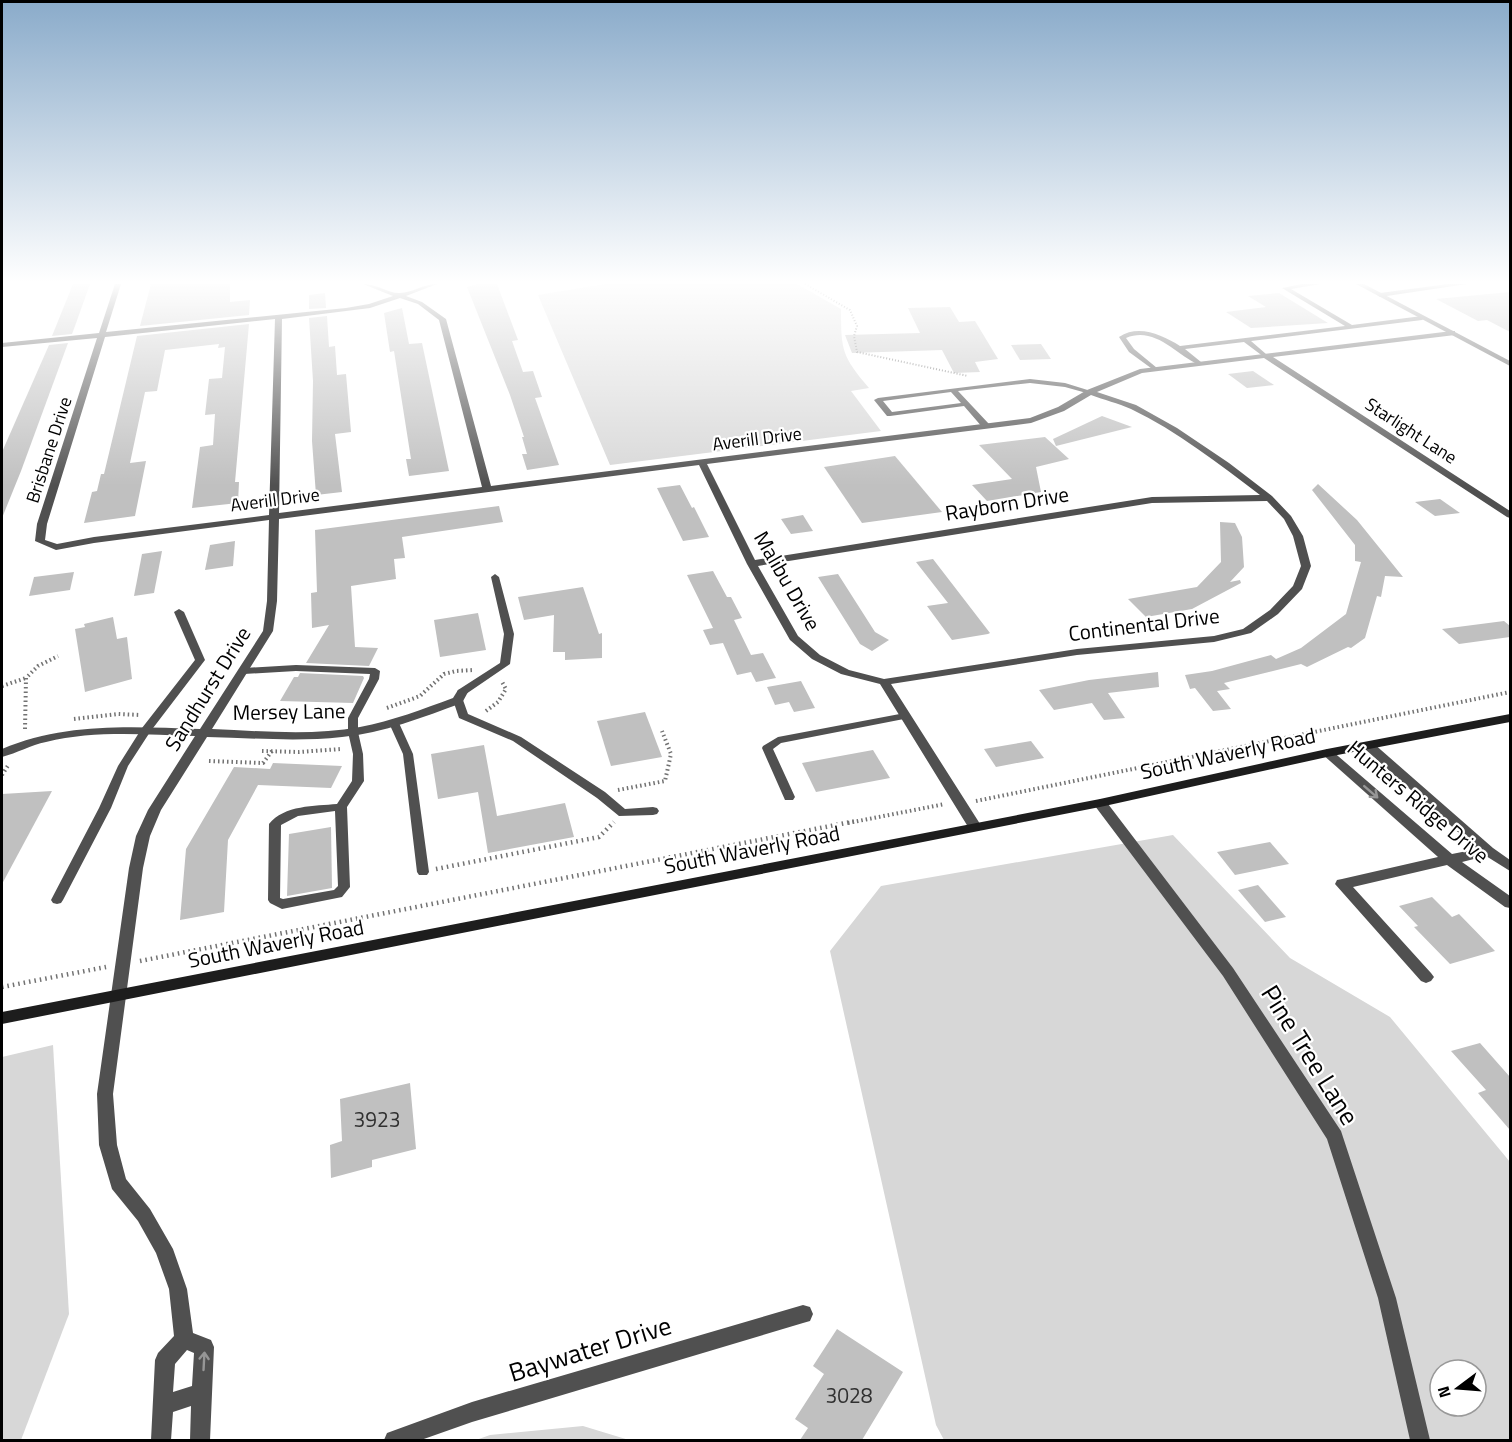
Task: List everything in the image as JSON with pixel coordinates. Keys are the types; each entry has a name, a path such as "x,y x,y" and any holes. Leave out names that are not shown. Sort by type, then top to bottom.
{"main road":[{"name":"South Waverly Road","path":"2,1018 119,997 1100,803 1327,753 1510,718"}],"street":[{"name":"Brisbane Drive","path":"56,547 39,541 42,524 98,351"},
{"name":"Sandhurst Drive","path":"184,1339 178,1289 164,1249 144,1215 118,1183 108,1145 105,1094 136,868 144,836 155,810 202,732 268,631 272,601 278,351"},
{"path":"451,351 488,490"},
{"name":"Averill Drive","path":"56,547 94,540 1031,420 1061,409 1090,392 1140,371 1296,351"},
{"path":"1486,351 1510,364"},
{"name":"Starlight Lane","path":"1264,355 1510,515"},
{"name":"Continental Drive","path":"884,682 1077,652 1194,643 1247,631 1274,612 1298,587 1306,566 1298,536 1288,518 1269,498 1226,465 1173,430 1133,407 1090,392"},
{"name":"Malibu Drive","path":"702,462 752,564 794,638 816,657 845,672 884,682"},
{"name":"Rayborn Drive","path":"752,564 1152,500 1269,498"},
{"path":"884,682 975,827"},
{"name":"Mersey Lane","path":"2,753 15,747 69,732 146,730 279,735 353,732 394,723 460,696"},
{"name":"Hunters Ridge Drive","path":"1370,746 1488,851 1510,866"},
{"name":"Hunters Ridge Drive","path":"1327,753 1450,860 1510,903"},
{"name":"Pine Tree Lane","path":"1100,803 1228,972 1335,1136 1387,1298 1420,1440"},
{"path":"1426,977 1342,884 1488,851"},
{"name":"Baywater Drive","path":"394,1440 472,1412 803,1314"},
{"path":"161,1440 165,1360 184,1339 204,1347 200,1440"},
{"path":"164,1405 202,1393"}],"lane":[{"path":"1134,351 1155,369"},
{"path":"1183,351 1199,363"},
{"path":"1259,351 1264,355"},
{"path":"966,404 890,414 878,400 1030,381 1065,385 1090,392"},
{"path":"953,390 986,426"},
{"path":"495,578 509,634 505,664 460,696 466,717 517,739 601,795 623,813 653,811"},
{"path":"57,900 105,808 123,766 156,716 200,660 178,612"},
{"path":"244,671 296,668 375,671 374,679 353,718 358,781 341,807 344,886 338,894 282,904 274,900 275,824 281,818 294,814 341,807"},
{"path":"789,797 767,748 778,740 905,716"},
{"path":"394,723 408,754 423,872"}],"path":[{"path":"857,351 976,377"},
{"path":"2,686 26,678 38,666 58,656"},
{"path":"353,718 397,705 422,694 427,685 437,677 451,671 468,670 490,673 502,682 506,689 494,708 466,717"},
{"path":"25,729 26,678"},
{"path":"2,987 936,805 984,800 1094,778 1139,765 1510,692"},
{"path":"66,720 118,714 156,716"},
{"path":"17,732 35,726"},
{"path":"423,872 600,837 623,813 614,790 665,781 671,754 662,731"},
{"path":"250,750 328,751 356,746"},
{"path":"210,761 263,763 272,751"},
{"path":"2,775 9,763 19,760"}],"shaded area":[{"path":"562,351 845,351 853,368 869,388 851,391 881,431 610,465"},
{"path":"1173,835 1290,958 1390,1017 1510,1162 1510,1440 944,1440 936,1425 830,951 881,886"},
{"path":"53,1045 69,1314 21,1440 2,1440 2,1057"},
{"path":"583,1426 629,1440 476,1440 490,1435"}],"building":[{"path":"46,351 65,351 2,518 2,452"},
{"path":"133,351 165,351 157,391 145,392 130,463 146,461 135,516 84,523 92,492 97,491 101,474 104,474"},
{"path":"225,351 247,351 235,482 239,482 238,503 192,508 200,447 213,445 215,414 205,415 209,379 222,378"},
{"path":"311,351 335,351 337,375 346,374 351,432 335,434 342,492 316,495 312,441"},
{"path":"394,351 424,351 449,471 409,476 406,459 411,459"},
{"path":"493,351 516,351 523,372 533,371 542,397 535,398 559,465 527,470 522,454 527,454 522,437 524,437"},
{"path":"851,351 903,351 852,353"},
{"path":"943,351 993,351 998,359 975,362 980,372 954,373"},
{"path":"1015,351 1046,351 1051,359 1020,360"},
{"path":"1253,371 1274,385 1247,388 1228,374"},
{"path":"1102,416 1132,427 1056,446 1053,439"},
{"path":"1045,437 1069,459 1036,467 1041,492 987,501 972,485 1012,479 979,445"},
{"path":"895,456 942,512 862,523 824,467"},
{"path":"1318,484 1357,520 1403,577 1385,576 1381,597 1377,596 1365,638 1351,648 1348,647 1307,667 1301,664 1224,683 1230,689 1217,691 1231,709 1213,711 1195,688 1190,689 1185,675 1212,671 1271,655 1276,659 1301,648 1346,614 1361,562 1355,561 1355,545 1312,490"},
{"path":"680,485 709,537 683,541 657,488"},
{"path":"1440,499 1460,513 1435,516 1415,502"},
{"path":"499,506 503,522 402,537 405,558 394,559 396,579 351,586 355,647 378,648 369,666 306,663 329,625 312,628 311,593 317,592 315,530"},
{"path":"803,515 813,531 791,534 781,519"},
{"path":"1220,522 1235,523 1242,537 1244,567 1230,582 1240,580 1241,583 1192,609 1146,617 1128,599 1197,587 1221,562"},
{"path":"235,541 233,566 205,570 210,545"},
{"path":"162,551 154,593 134,596 142,554"},
{"path":"933,559 990,633 952,640 927,606 948,603 916,562"},
{"path":"713,571 742,618 734,620 751,655 763,653 776,678 756,682 751,672 737,675 723,643 710,645 703,630 713,628 687,575"},
{"path":"74,572 70,590 29,596 34,577"},
{"path":"838,574 875,632 889,640 872,651 860,644 818,577"},
{"path":"583,587 599,634 602,633 602,658 565,660 565,652 553,652 554,615 524,620 518,597"},
{"path":"478,613 486,650 440,657 434,620"},
{"path":"113,617 117,639 127,637 132,679 85,692 75,629 85,627 84,624"},
{"path":"1504,621 1510,626 1510,637 1459,644 1442,629"},
{"path":"1158,672 1159,687 1108,693 1125,718 1104,720 1092,703 1054,710 1039,690 1089,680"},
{"path":"300,673 363,676 364,678 353,703 280,701 294,677 298,677"},
{"path":"801,681 815,708 794,712 789,702 775,705 767,687"},
{"path":"645,712 662,757 611,766 597,721"},
{"path":"1031,741 1044,758 996,767 984,749"},
{"path":"484,745 497,816 565,803 574,837 488,853 478,792 438,799 431,754"},
{"path":"873,750 890,778 816,792 802,763"},
{"path":"273,763 342,766 331,788 258,785 228,840 224,912 180,920 186,849 234,767 270,769"},
{"path":"52,791 2,884 2,794"},
{"path":"331,827 332,888 287,896 289,834"},
{"path":"1270,842 1289,864 1235,875 1217,852"},
{"path":"1258,885 1286,917 1265,922 1238,890"},
{"path":"1432,897 1452,917 1459,914 1495,951 1450,964 1414,927 1418,926 1399,906"},
{"path":"1480,1043 1510,1077 1510,1130 1478,1093 1486,1090 1451,1051"},
{"path":"410,1083 416,1149 372,1160 372,1167 331,1178 330,1145 342,1141 340,1099"},
{"path":"837,1329 903,1372 862,1440 800,1440 808,1428 795,1419 824,1374 813,1366"}]}
